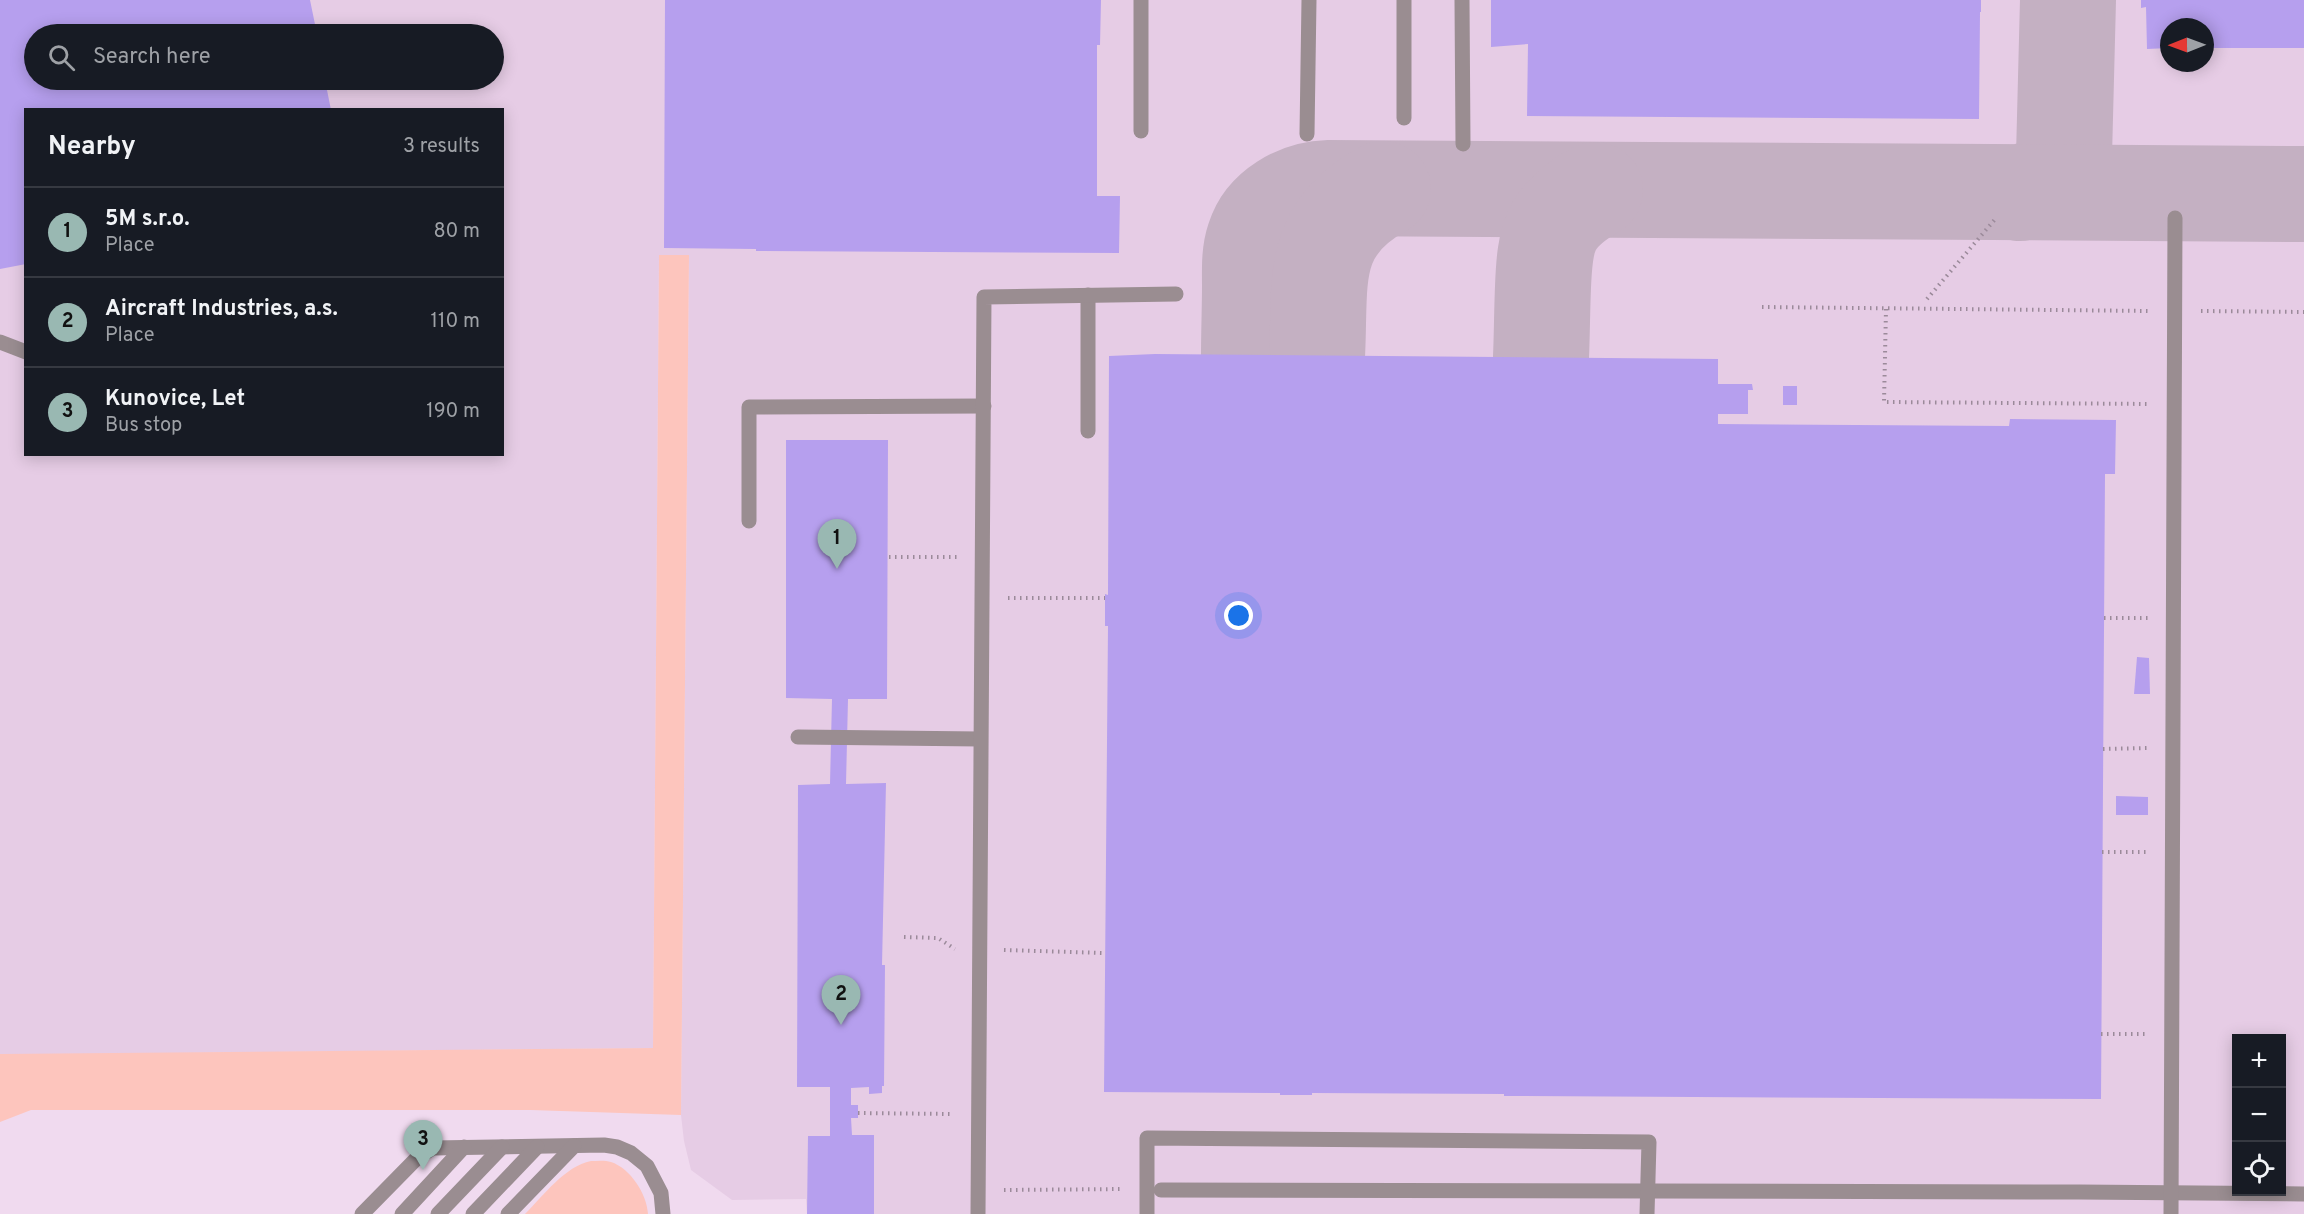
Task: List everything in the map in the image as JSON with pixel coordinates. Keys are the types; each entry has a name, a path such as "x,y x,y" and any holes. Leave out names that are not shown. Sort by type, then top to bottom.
{"lane":[{"path":"1141,0 1141,131"},
{"path":"1307,134 1309,0"},
{"path":"1404,0 1404,118"},
{"path":"1462,0 1463,144"},
{"path":"2171,1214 2175,218"},
{"path":"978,1208 984,297 1176,294"},
{"path":"1088,295 1088,431"},
{"path":"0,342 24,351"},
{"path":"749,521 748,407 984,406"},
{"path":"798,738 980,739"},
{"path":"1147,1214 1154,1190 1147,1138 1649,1142 1647,1214"},
{"path":"508,1214 574,1146"},
{"path":"363,1214 425,1151 437,1147 610,1146 624,1149 647,1166 659,1186 663,1201 663,1214"},
{"path":"402,1214 464,1147"},
{"path":"438,1214 502,1147"},
{"path":"473,1214 537,1147"},
{"path":"1154,1190 2304,1194"}],"path":[{"path":"1927,299 1997,217"},
{"path":"1762,307 2304,312"},
{"path":"1886,309 1884,402 2174,404"},
{"path":"889,557 962,557 982,580 1005,598 1105,598"},
{"path":"2104,618 2173,618"},
{"path":"2103,749 2173,748"},
{"path":"2102,852 2172,851"},
{"path":"2101,1034 2172,1033"},
{"path":"858,1113 955,1114"},
{"path":"978,1208 998,1190 1154,1190"}],"shaded area":[{"path":"0,0 2304,0 2304,1214 807,1214 806,1199 732,1200 691,1170 681,1115 689,255 659,256 653,1048 0,1055"},
{"path":"659,255 689,255 681,1115 531,1110 31,1110 0,1122 0,1054 653,1048"},
{"path":"591,1161 609,1161 625,1170 641,1190 648,1214 525,1214 563,1175"}],"building":[{"path":"0,0 310,0 315,24 24,24 24,90 327,90 331,108 24,108 24,264 0,269"},
{"path":"665,0 1101,0 1100,45 1097,45 1097,196 1120,196 1119,253 756,251 756,249 664,248"},
{"path":"1491,0 1981,0 1979,119 1527,116 1528,44 1491,47"},
{"path":"2141,0 2304,0 2304,48 2214,48 2214,18 2160,18 2160,48 2147,49 2146,7 2141,8"},
{"path":"1155,354 1718,359 1718,384 1752,384 1753,390 1748,390 1748,414 1718,414 1718,424 2009,426 2010,419 2116,420 2115,474 2105,474 2101,1099 1104,1092 1108,626 1105,626 1105,594 1108,595 1109,356"},
{"path":"1783,386 1797,386 1797,405 1783,405"},
{"path":"786,440 888,440 887,699 848,699 846,784 886,783 882,965 885,965 884,1086 882,1086 882,1093 869,1094 869,1087 851,1088 851,1105 858,1105 858,1118 851,1118 852,1135 874,1135 874,1214 807,1214 808,1136 830,1136 830,1087 797,1087 798,785 830,784 832,699 786,698"},
{"path":"2137,657 2149,658 2150,694 2134,694"},
{"path":"2116,796 2148,797 2148,815 2116,815"}],"taxiway":[{"path":"2020,193 2048,180 2058,170 2064,156 2068,0"},
{"path":"1249,355 1250,262 1254,239 1265,218 1274,209 1294,196 1317,189 2304,194"},
{"path":"1317,356 1320,281 1323,260 1330,240 1342,222 1359,205 1383,189"},
{"path":"1541,357 1544,269 1548,241 1552,230 1568,209 1595,190"}],"place":[{"name":"5M s.r.o.","path":"837,569"},
{"name":"Aircraft Industries, a.s.","path":"841,1025"},
{"name":"Kunovice, Let","path":"423,1170"}]}
